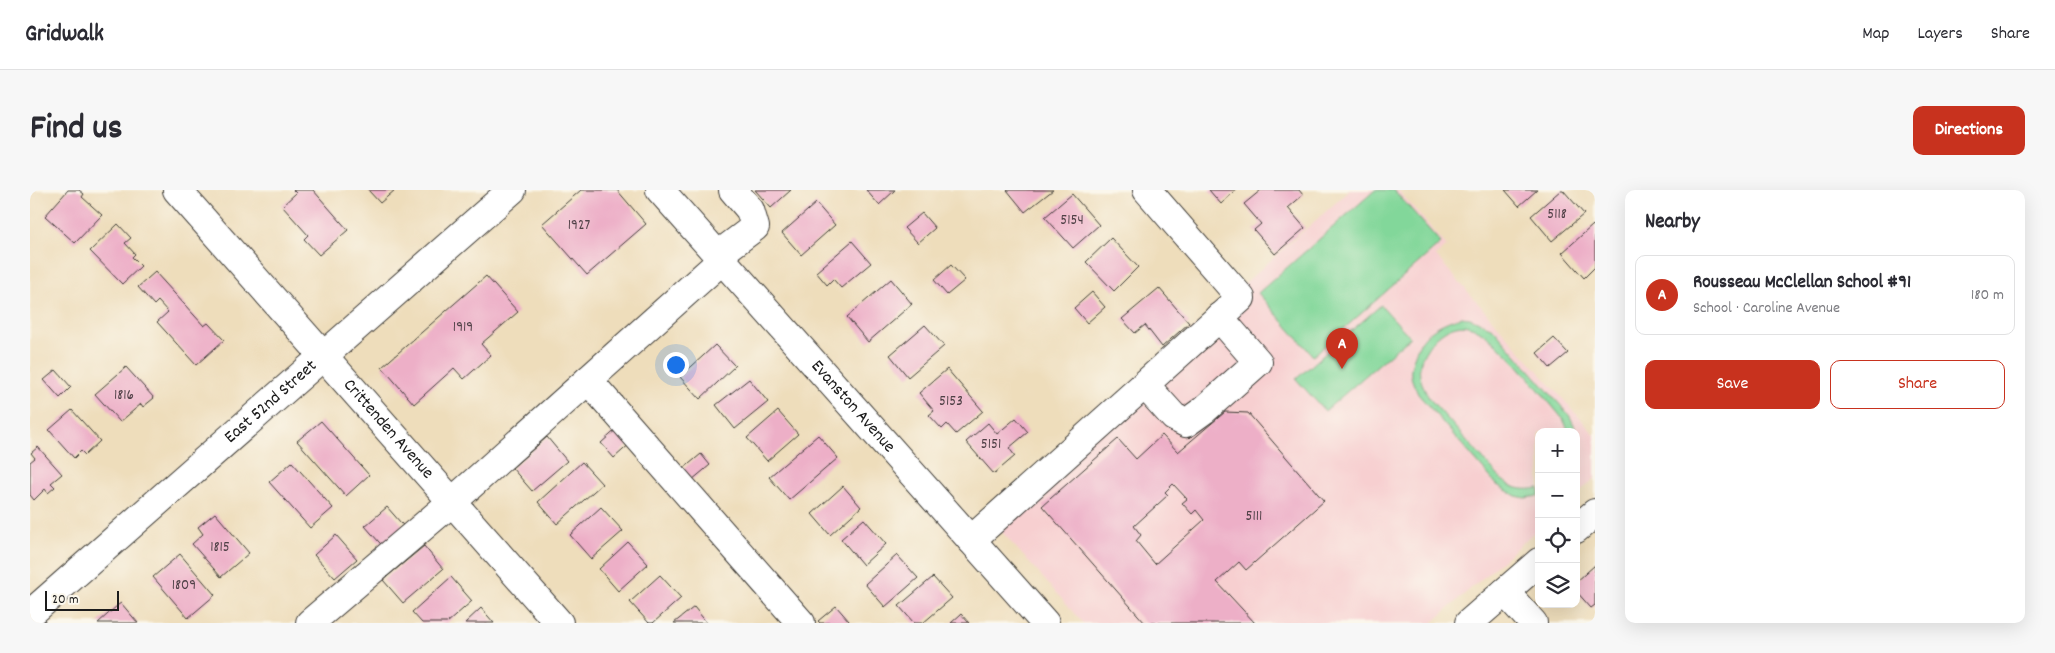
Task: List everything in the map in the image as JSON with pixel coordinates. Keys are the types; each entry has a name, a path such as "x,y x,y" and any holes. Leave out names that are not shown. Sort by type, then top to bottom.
{"street":[{"name":"Crittenden Avenue","path":"177,190 559,623"},
{"name":"East 52nd Street","path":"30,614 512,190"},
{"name":"Evanston Avenue","path":"660,190 1045,623"},
{"path":"971,540 1241,298 1147,190"},
{"path":"310,623 452,502 755,227 741,200"},
{"path":"1145,384 1174,417 1186,423 1204,410 1258,362 1219,318"},
{"path":"588,380 801,623"},
{"path":"1580,526 1595,513"},
{"path":"1469,623 1538,563"},
{"path":"1505,592 1533,623"}],"shaded area":[{"path":"1350,190 1398,190 1447,246 1436,256 1595,435 1595,478 1580,491 1580,428 1535,428 1535,532 1432,623 1083,623 985,513"}],"green space":[{"path":"1375,190 1394,190 1441,243 1313,356 1258,293"},
{"path":"1381,305 1410,337 1325,411 1296,379"},
{"path":"1461,317 1470,318 1493,328 1569,415 1575,428 1567,428 1563,419 1504,352 1479,331 1468,326 1456,326 1444,331 1435,339 1423,356 1420,374 1429,398 1501,479 1519,488 1535,488 1535,497 1525,498 1516,496 1497,485 1418,394 1411,376 1411,369 1417,349 1431,331"}],"building":[{"path":"68,190 79,190 84,194 82,197 102,215 75,243 45,216"},
{"path":"293,190 313,190 348,230 319,255 304,239 308,235 282,206 296,193"},
{"path":"368,190 395,190 380,203"},
{"path":"581,190 617,190 646,224 587,275 542,224"},
{"path":"755,190 791,190 771,208"},
{"path":"866,190 895,190 879,205"},
{"path":"1007,190 1053,190 1025,212"},
{"path":"1209,190 1236,190 1221,204"},
{"path":"1261,190 1299,190 1303,195 1288,208 1305,228 1275,254 1254,230 1261,224 1244,204"},
{"path":"1505,190 1537,190 1519,206"},
{"path":"1561,190 1584,214 1552,241 1531,216"},
{"path":"1072,194 1099,225 1073,248 1045,217"},
{"path":"816,203 835,225 801,255 782,233"},
{"path":"922,213 935,228 918,243 904,228"},
{"path":"118,224 131,238 125,243 135,254 132,257 141,266 122,284 90,251"},
{"path":"1593,225 1595,228 1595,267 1584,278 1562,253"},
{"path":"1111,238 1138,267 1114,291 1086,262"},
{"path":"852,241 871,263 841,288 833,279 827,285 816,272"},
{"path":"951,265 965,280 947,295 934,280"},
{"path":"155,272 204,326 208,323 224,340 196,365 157,322 168,312 158,301 154,305 138,287"},
{"path":"486,276 518,312 481,344 491,355 464,379 454,368 414,404 382,367"},
{"path":"891,279 912,304 868,342 847,317"},
{"path":"1159,288 1189,323 1162,347 1145,325 1135,333 1122,319"},
{"path":"1092,292 1105,307 1087,323 1074,308"},
{"path":"925,325 944,346 908,377 890,355"},
{"path":"1554,338 1568,353 1550,368 1537,353"},
{"path":"715,345 735,366 700,399 680,377"},
{"path":"126,367 154,398 143,407 141,404 120,422 95,394"},
{"path":"947,369 983,411 956,434 947,424 942,429 929,415 934,411 919,393"},
{"path":"56,370 71,387 60,398 44,380"},
{"path":"749,379 768,402 735,429 716,405"},
{"path":"72,410 100,441 85,455 81,451 74,458 49,430"},
{"path":"778,411 798,434 767,461 747,438"},
{"path":"1225,412 1248,413 1324,501 1246,570 1239,562 1217,582 1255,623 1145,623 1042,506 1118,439 1136,459 1162,435 1178,452","holes":["1173,484 1187,499 1182,503 1192,514 1196,510 1204,520 1155,564 1136,541 1141,535 1134,526 1168,495 1165,492"]},
{"path":"1016,418 1028,432 1009,448 1015,456 994,474 966,442 988,423 997,434"},
{"path":"321,421 369,475 346,496 297,441"},
{"path":"619,427 632,442 614,458 601,443"},
{"path":"818,435 838,458 789,500 769,477"},
{"path":"547,437 567,461 532,491 512,468"},
{"path":"38,447 62,474 51,483 55,487 48,493 45,489 34,500 30,495 30,462 35,458 31,453"},
{"path":"701,454 710,465 692,480 683,469"},
{"path":"292,462 333,508 310,528 269,482"},
{"path":"582,462 602,484 557,524 538,502"},
{"path":"843,486 861,507 830,535 812,514"},
{"path":"387,507 408,531 386,550 365,526"},
{"path":"601,507 623,531 591,559 570,535"},
{"path":"215,513 249,553 221,577 192,544 203,534 198,527"},
{"path":"864,519 886,544 863,565 841,539"},
{"path":"336,535 357,559 335,578 314,555"},
{"path":"628,542 648,564 618,591 599,569"},
{"path":"424,546 443,569 403,603 383,580"},
{"path":"180,554 215,595 188,618 153,577"},
{"path":"897,555 918,578 885,607 865,584"},
{"path":"1595,565 1595,605 1591,608 1580,596 1580,578"},
{"path":"660,575 681,598 653,623 649,623 630,602"},
{"path":"451,577 472,601 447,623 422,623 412,612"},
{"path":"933,577 952,598 923,623 914,623 899,606"},
{"path":"121,603 138,623 98,623 118,605"},
{"path":"836,606 849,621 847,623 820,623 818,621"},
{"path":"694,607 707,623 674,623"},
{"path":"481,608 494,623 465,623"},
{"path":"961,614 969,623 951,623"}],"place":[{"name":"Rousseau McClellan School #91","path":"1342,369"}]}
